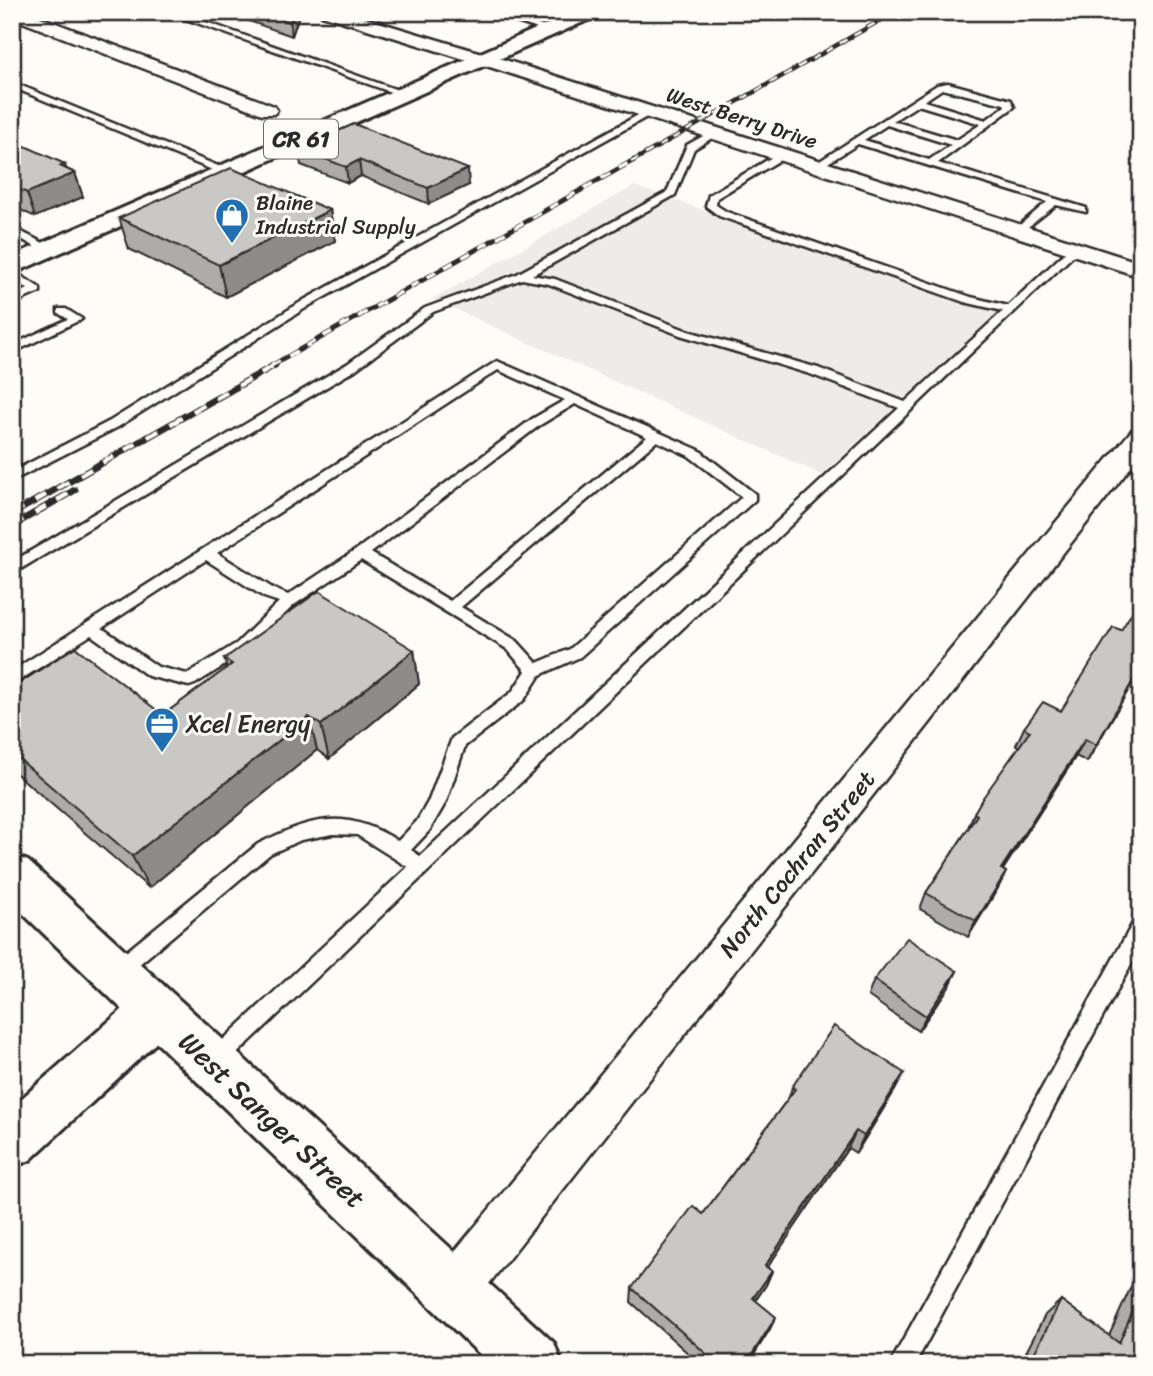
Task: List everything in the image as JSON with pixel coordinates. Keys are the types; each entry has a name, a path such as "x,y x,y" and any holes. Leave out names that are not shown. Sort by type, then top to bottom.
{"main road":[{"name":"CR 61","path":"12,266 591,12"},
{"name":"West Sanger Street","path":"14,878 533,1364"},
{"path":"12,1142 156,1011"}],"street":[{"path":"12,12 268,110"},
{"name":"West Berry Drive","path":"328,12 1141,270"},
{"name":"North Cochran Street","path":"453,1291 1129,471 1141,436"}],"lane":[{"path":"170,12 405,94"},
{"path":"490,12 550,30"},
{"path":"12,84 225,172"},
{"path":"817,166 940,87 948,86 1008,102 1010,107 931,163"},
{"path":"916,102 988,123"},
{"path":"12,477 114,424 319,296 649,112"},
{"path":"886,122 959,144"},
{"path":"12,569 351,367 429,310 522,276 672,193 673,180 690,147 714,133"},
{"path":"857,141 1083,210"},
{"path":"782,155 712,198 712,206 723,214 968,300 1009,309"},
{"path":"1019,231 1054,201"},
{"path":"12,230 49,250"},
{"path":"212,1063 1075,249"},
{"path":"12,273 36,290 12,301"},
{"path":"522,276 551,281 684,333 814,372 907,407"},
{"path":"12,350 76,319 62,311"},
{"path":"12,679 497,365 694,453 750,497 575,653 535,671 518,695 458,742 437,802 424,825 398,853"},
{"path":"91,628 153,672 189,680 242,647 289,601 361,553 536,422 574,400"},
{"path":"451,608 656,436"},
{"path":"206,552 269,593 289,601"},
{"path":"361,553 512,645 535,671"},
{"path":"115,972 264,849 290,836 329,826 359,828 422,867"},
{"path":"902,1364 1141,927"}],"shaded area":[{"path":"634,186 998,312 822,475 432,299"}],"building":[{"path":"261,12 294,12 290,22"},
{"path":"354,124 468,169 428,188 359,160 346,167 298,149"},
{"path":"12,144 23,145 65,164 60,166 75,173 27,193 12,186"},
{"path":"231,168 330,210 219,265 119,218"},
{"name":"Xcel Energy","path":"319,591 414,650 321,725 309,717 132,856 12,753 12,688 75,647 163,715 232,664 224,659"},
{"path":"1141,605 1141,667 1096,745 1085,739 1001,869 1006,872 976,921 926,893 977,815 974,813 982,799 1030,731 1024,728 1043,702 1061,711 1113,627 1121,630 1133,611 1136,612"},
{"path":"907,938 957,971 926,1016 874,980"},
{"path":"834,1026 904,1073 864,1136 856,1131 765,1266 772,1271 753,1298 776,1317 746,1364 718,1364 632,1288 693,1206 703,1214 795,1089 792,1087"},
{"path":"1141,1293 1141,1364 1029,1364 1061,1300 1119,1343"}],"railway":[{"path":"631,162 895,12"},
{"path":"271,366 634,160"},
{"path":"12,514 275,365"},
{"path":"12,526 75,490"}],"place":[{"name":"Blaine Industrial Supply","path":"232,245"},
{"name":"Xcel Energy","path":"162,754"}]}
